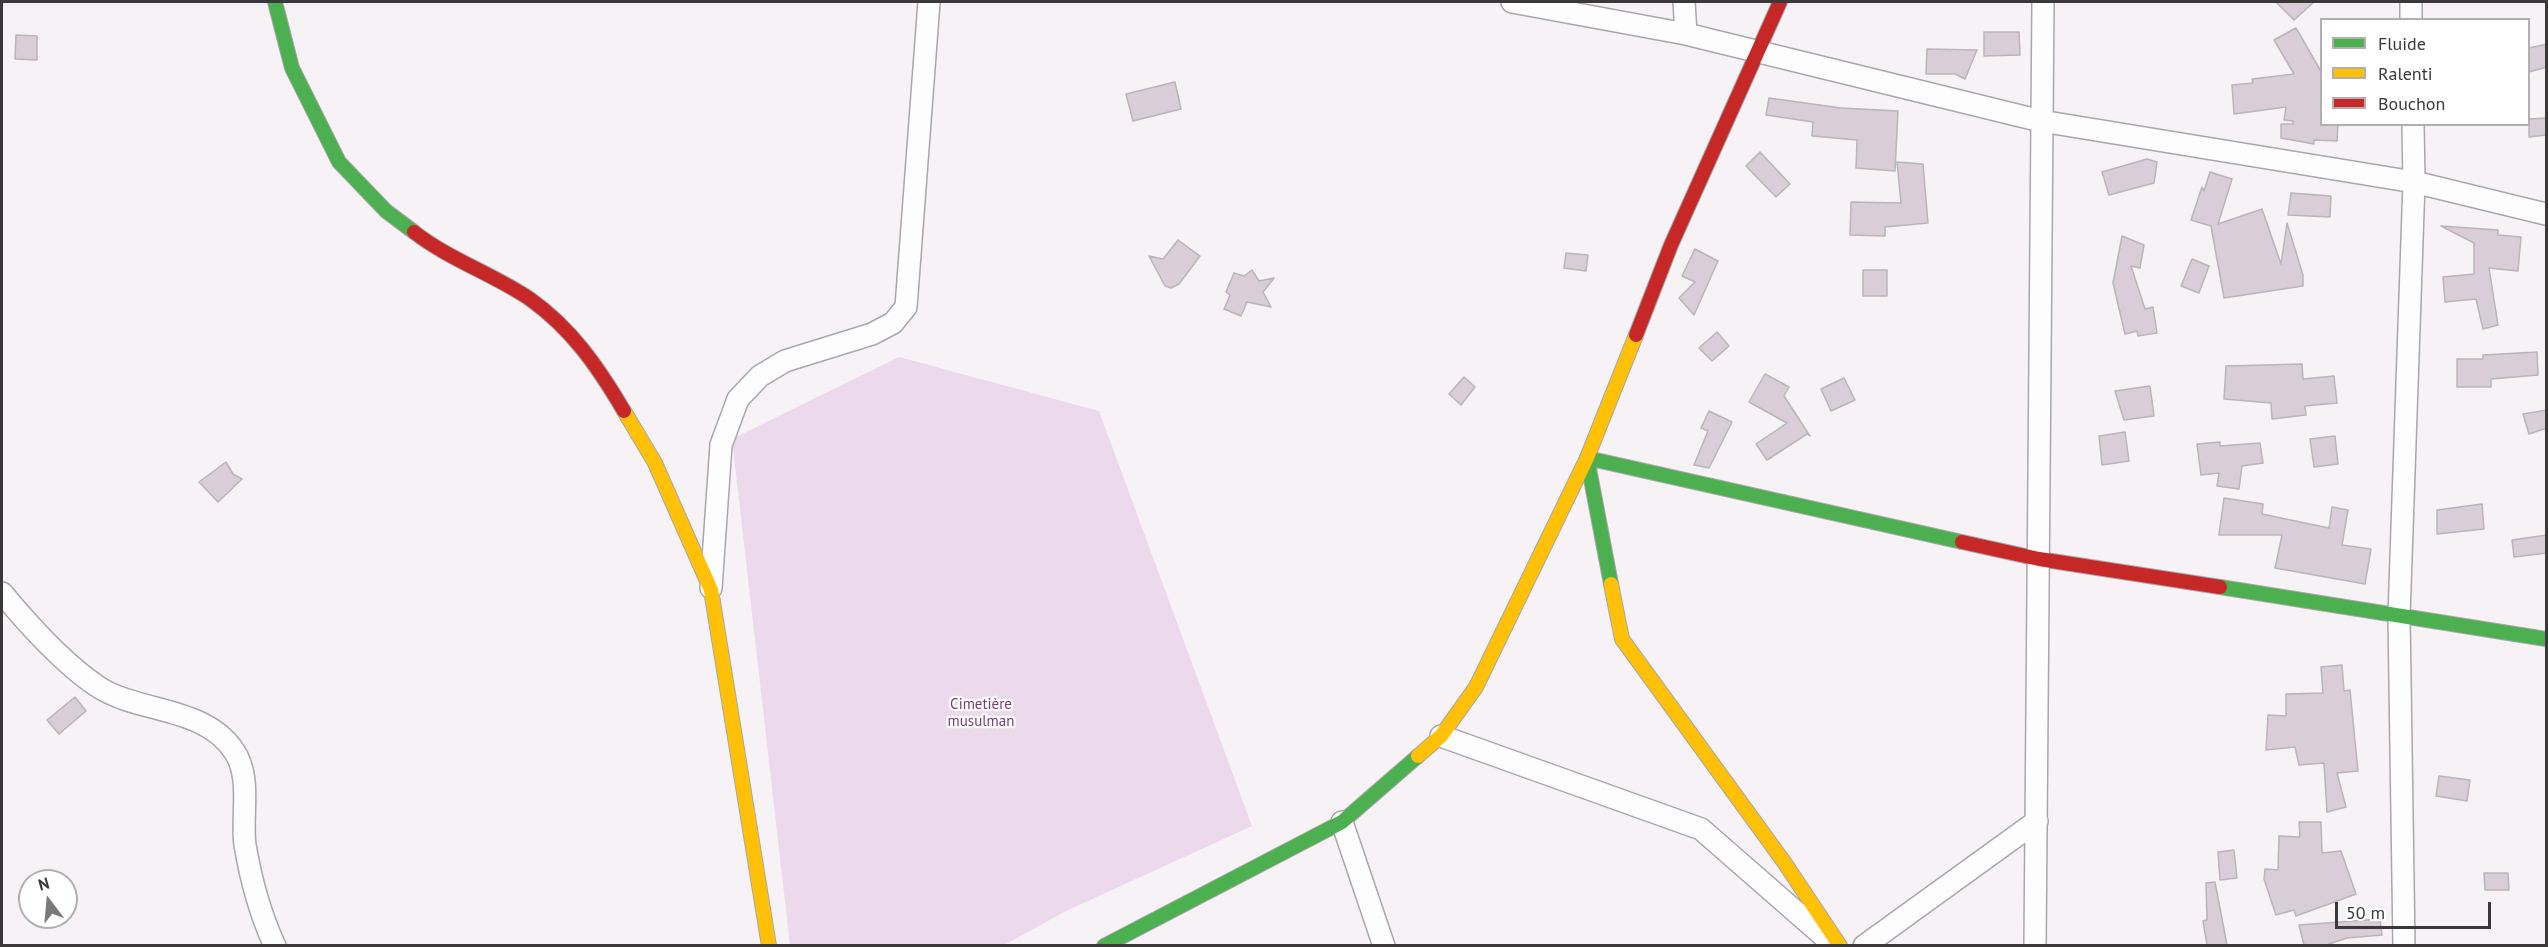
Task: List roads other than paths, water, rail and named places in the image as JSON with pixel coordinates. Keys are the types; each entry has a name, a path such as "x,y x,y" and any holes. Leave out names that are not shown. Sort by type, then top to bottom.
{"street":[{"path":"275,2 292,68 339,162 386,211 437,250 528,298 565,327 595,363 655,463 711,590"},
{"path":"770,945 711,590 721,445 738,399 760,376 785,361 872,334 893,323 906,307 929,2"},
{"path":"1512,2 1686,34 1756,53 2042,121 2414,182 2547,213"},
{"path":"1684,2 1686,34"},
{"path":"1104,945 1341,822 1441,736 1476,687 1587,458 1671,245 1780,2"},
{"path":"2035,945 2043,2"},
{"path":"2410,2 2411,18"},
{"path":"2404,945 2399,616 2414,182 2413,126"},
{"path":"1587,458 2039,560 2547,639"},
{"path":"1587,458 1622,639 1784,862 1840,945"},
{"path":"2,593 30,627 99,687 119,698 176,713 223,737 236,752 245,799 245,844 261,916 275,945"},
{"path":"1441,736 1701,829 1834,945"},
{"path":"1864,945 2037,821"},
{"path":"1341,822 1384,945"}],"park label":[{"name":"Cimetière musulman","path":"981,714"}]}
